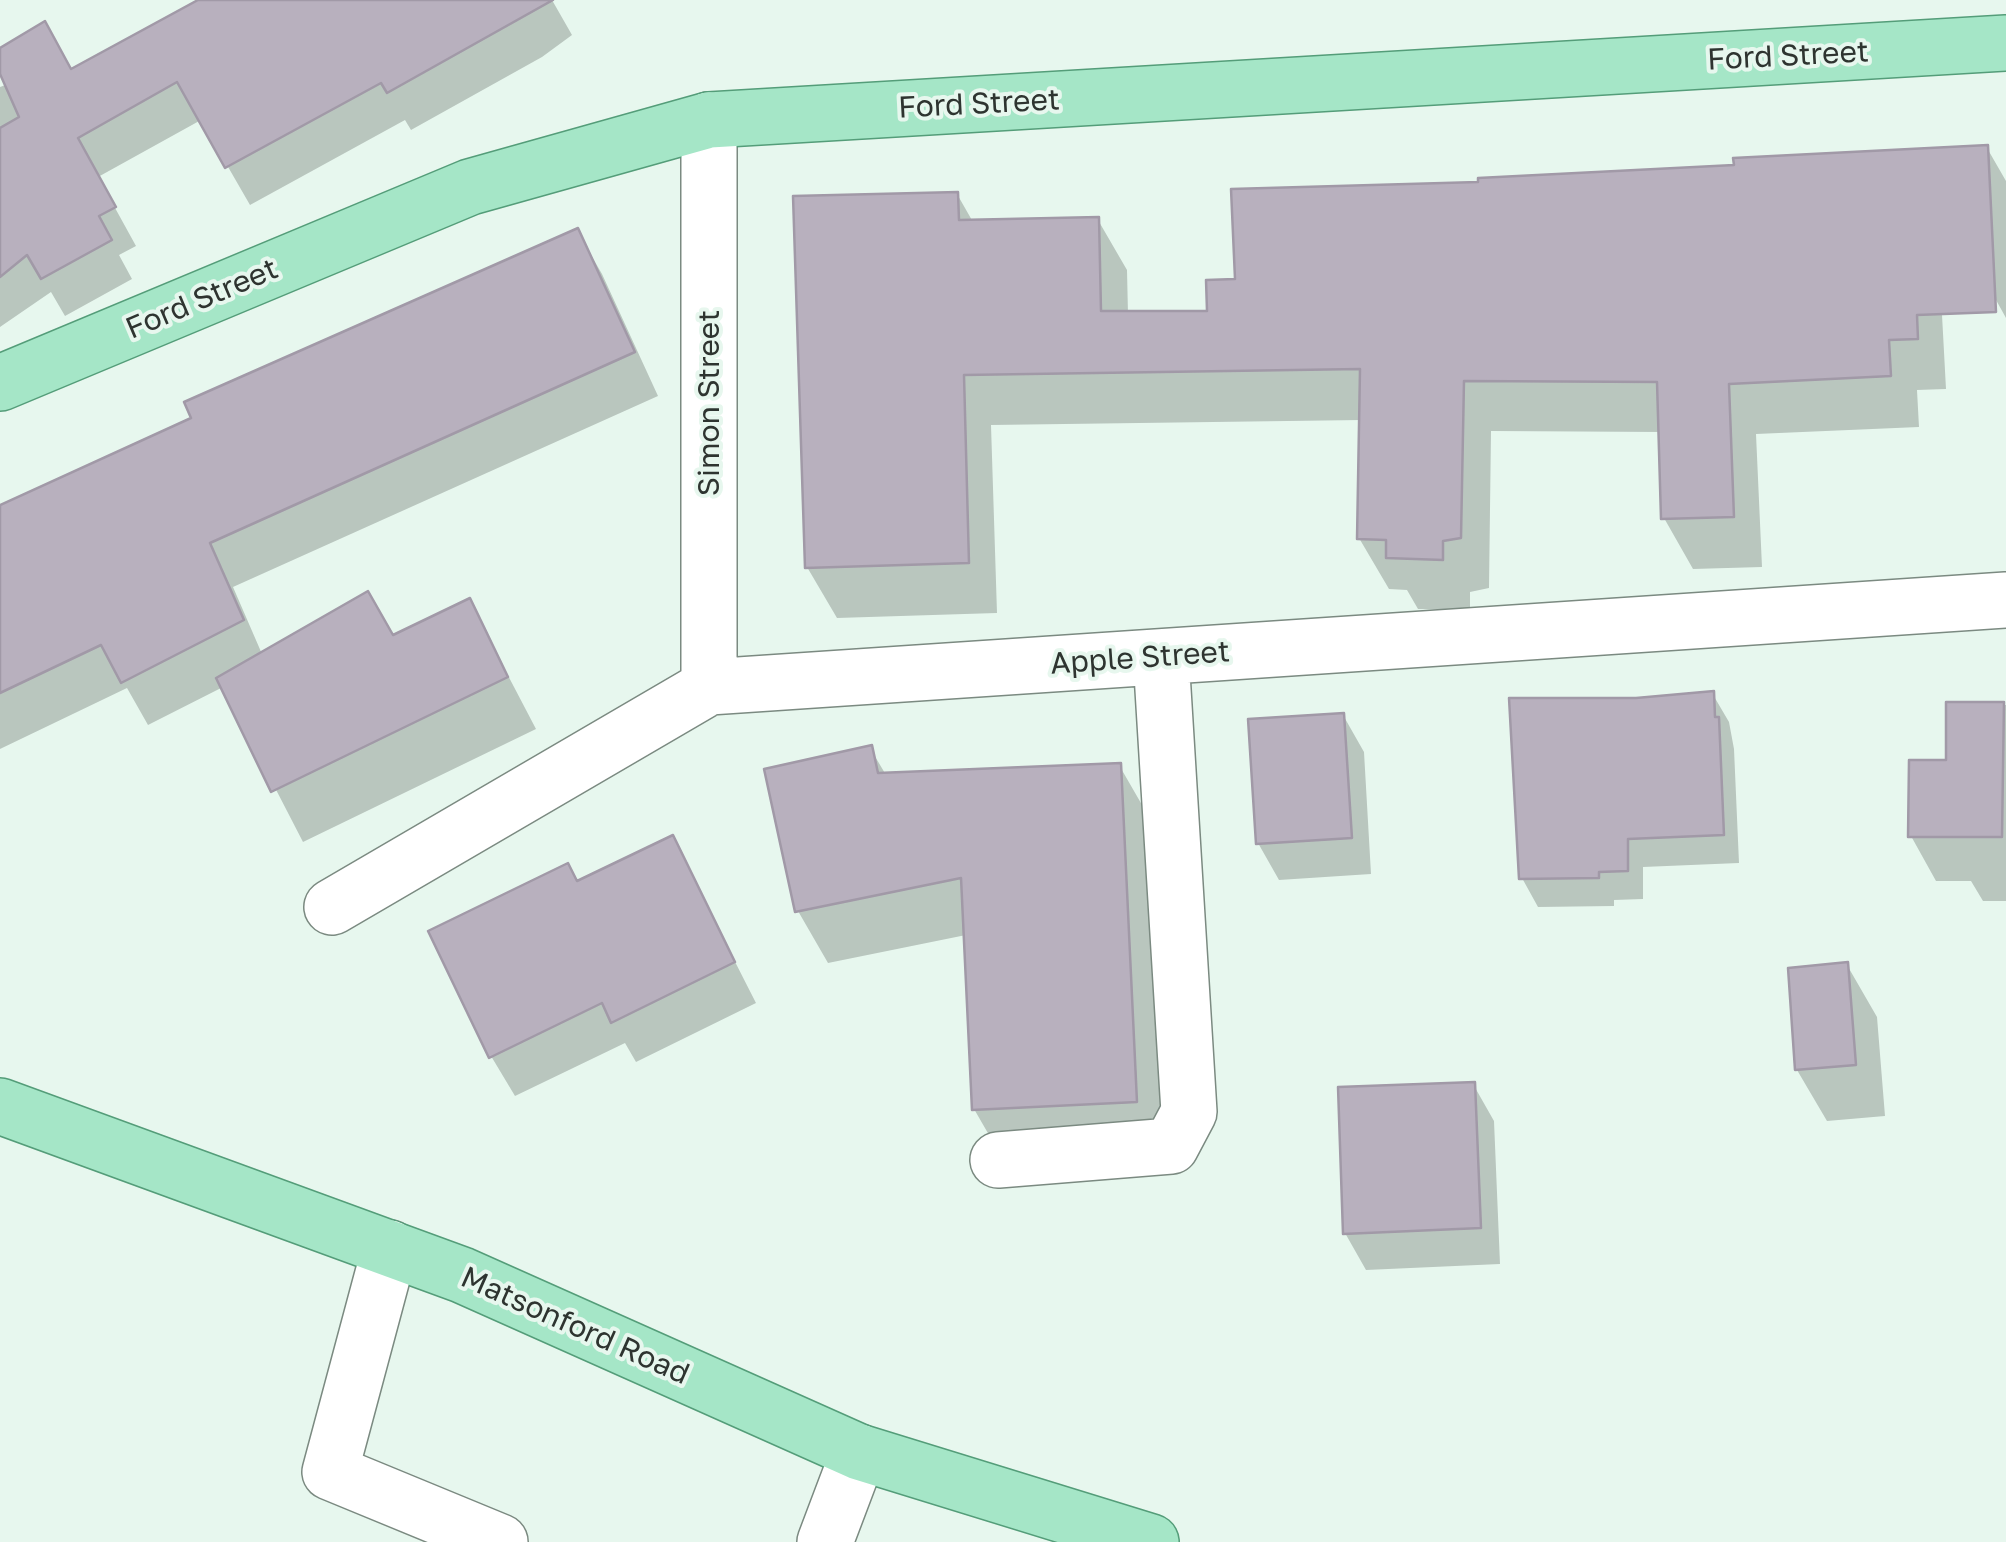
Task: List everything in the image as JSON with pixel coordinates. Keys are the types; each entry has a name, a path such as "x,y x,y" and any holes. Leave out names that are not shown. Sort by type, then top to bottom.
{"main road":[{"name":"Ford Street","path":"0,383 470,187 710,120 2006,44"},
{"name":"Matsonford Road","path":"0,1106 462,1274 859,1452 1152,1542"}],"street":[{"name":"Simon Street","path":"710,120 710,687"},
{"name":"Apple Street","path":"332,907 710,687 2006,600"},
{"path":"998,1160 1170,1146 1189,1112 1161,657"},
{"path":"390,1248 330,1472 500,1542"},
{"path":"825,1542 859,1452"}],"building":[{"path":"198,0 553,0 387,93 381,83 225,168 177,82 78,138 116,207 99,216 112,240 41,279 27,255 0,277 0,128 19,117 0,74 0,48 45,21 71,69"},
{"path":"1988,145 1996,312 1917,315 1918,339 1889,340 1891,376 1729,384 1734,517 1661,519 1657,382 1464,381 1461,538 1443,541 1443,560 1386,558 1386,540 1357,539 1360,369 964,375 969,563 805,568 793,196 958,192 959,220 1099,217 1101,311 1207,311 1206,280 1235,279 1231,189 1478,182 1478,178 1734,165 1733,158"},
{"path":"578,228 635,352 210,543 244,620 121,683 101,645 0,693 0,505 191,418 184,402"},
{"path":"368,591 393,635 470,598 508,677 271,792 216,678"},
{"path":"1714,691 1715,717 1719,717 1724,835 1628,839 1628,871 1599,872 1599,878 1519,879 1509,698 1636,698"},
{"path":"1946,702 2004,702 2002,837 1908,837 1909,760 1946,760"},
{"path":"1344,713 1352,838 1256,844 1248,719"},
{"path":"872,745 878,773 1121,763 1137,1102 972,1110 961,878 795,912 764,769"},
{"path":"673,835 735,962 611,1023 602,1003 489,1058 428,931 568,863 577,881"},
{"path":"1848,962 1856,1065 1795,1070 1788,968"},
{"path":"1475,1082 1481,1228 1343,1234 1338,1087"}]}
